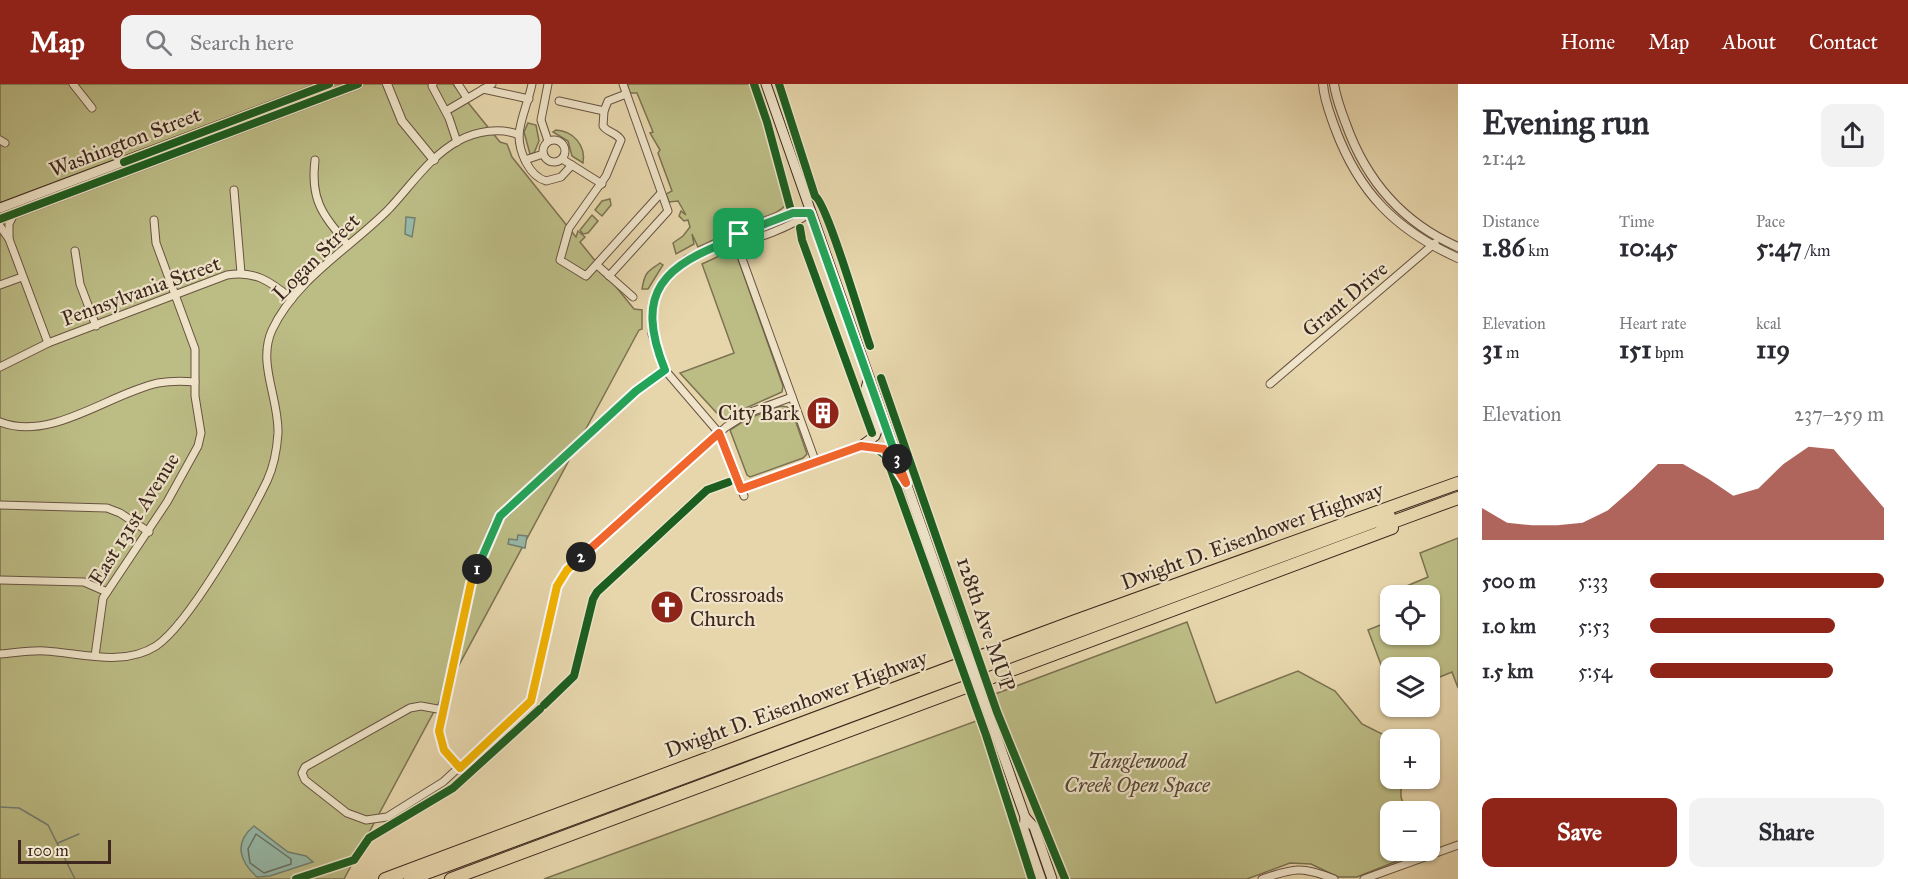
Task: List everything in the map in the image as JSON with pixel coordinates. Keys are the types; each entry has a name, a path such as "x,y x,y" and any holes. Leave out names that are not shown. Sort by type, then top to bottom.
{"highway":[{"name":"Dwight D. Eisenhower Highway","path":"385,879 1076,621 1458,483"},
{"path":"410,879 1458,490"},
{"path":"433,879 1458,498"},
{"name":"Dwight D. Eisenhower Highway","path":"452,879 1458,503"}],"main road":[{"name":"Washington Street","path":"0,208 329,84"},
{"name":"Washington Street","path":"0,219 358,84"},
{"path":"766,84 1025,817 1034,827 1052,879"},
{"path":"861,446 875,435 878,428 865,391 869,378"},
{"path":"861,446 884,449 906,483"},
{"path":"1025,817 1024,830 1041,879"}],"street":[{"path":"73,84 92,108"},
{"path":"387,84 402,121 434,160"},
{"path":"433,84 457,142"},
{"path":"458,84 467,98"},
{"path":"446,111 492,84"},
{"path":"532,84 519,135 525,160 532,174 546,181 561,177 572,165"},
{"path":"548,84 541,120 548,141"},
{"path":"609,276 668,211 623,84"},
{"path":"1323,84 1327,105 1339,139 1359,178 1391,217 1407,231 1433,247 1458,258"},
{"path":"1335,84 1350,135 1368,172 1400,210 1437,238 1458,247"},
{"path":"483,89 529,99"},
{"path":"626,94 608,101 604,111 603,126 606,130 618,134 621,140 602,184 569,228 560,260 584,276 597,265 662,193"},
{"path":"559,101 604,111"},
{"name":"Logan Street","path":"0,654 46,651 95,656 139,653 151,649 168,636 222,560 267,480 275,455 278,430 266,354 272,329 292,299 388,210 406,186 457,142 486,132 512,131 519,135"},
{"path":"543,154 544,145 554,139 563,144 565,150 562,159"},
{"path":"525,160 543,154"},
{"path":"543,154 553,162 562,159 602,184"},
{"path":"315,160 313,182 318,204 348,245"},
{"path":"1359,178 1368,172"},
{"path":"234,190 241,273"},
{"path":"810,213 793,213 745,230 735,239 687,259 662,283 653,306 652,334 665,370 719,433 742,493 861,446"},
{"path":"9,239 9,224 14,214"},
{"name":"East 131st Avenue","path":"95,656 101,608 107,592 149,532 199,442 201,423 195,382 193,340 156,243 154,220"},
{"path":"0,226 9,239 48,343"},
{"name":"Grant Drive","path":"1270,384 1433,247 1437,238"},
{"path":"735,239 816,463"},
{"path":"75,251 80,284 96,326"},
{"path":"597,265 633,297"},
{"name":"Pennsylvania Street","path":"0,368 48,343 227,275 241,273 265,279 292,299"},
{"path":"0,285 22,277"},
{"path":"460,768 444,750 439,731 471,583 495,523 636,391 665,370"},
{"path":"0,422 20,427 37,427 151,385 173,381 195,382"},
{"path":"443,710 421,706 400,712 306,767 302,773 311,786 347,813 359,818 375,819 394,812 443,782 531,701 561,577 719,433 744,415 792,397"},
{"path":"0,505 107,508 126,516 149,532"},
{"path":"0,580 84,582 107,592"},
{"path":"1364,879 1458,845"},
{"path":"1262,879 1300,868 1313,870 1334,879"}],"green space":[{"path":"0,84 453,84 500,142 507,144 512,157 576,237 578,231 585,237 580,242 634,309 642,310 642,329 639,330 344,879 0,879"},
{"path":"627,84 752,84 788,202 778,211 747,222 698,247 692,234 694,244 676,254 673,243 690,227 688,220 684,221 679,216 681,211 686,215 678,201 669,202 666,194 672,191 658,153 660,150 650,133 653,132 637,93 630,93"},
{"path":"528,123 536,125 539,141 534,153 530,154 524,132"},
{"path":"556,130 568,133 577,140 582,150 583,163 572,156 568,141 553,132"},
{"path":"610,199 611,205 602,216 595,210 602,201"},
{"path":"592,215 598,221 588,233 583,234 580,230"},
{"path":"728,252 737,256 783,386 782,392 746,408 725,422 680,373 734,353 702,264"},
{"path":"660,263 663,265 648,289 642,289 648,273"},
{"path":"781,406 792,411 807,454 803,458 750,477 747,475 730,430 747,419"},
{"path":"1458,538 1458,688 1452,672 1440,677 1440,657 1380,657 1380,662 1368,630 1380,625 1380,645 1440,645 1440,585 1409,585 1428,577 1420,553"},
{"name":"Tanglewood Creek Open Space","path":"1187,622 1216,703 1298,671 1335,691 1362,724 1380,733 1380,789 1401,789 1402,801 1380,801 1380,861 1397,861 1357,877 1338,877 1311,864 1290,863 1247,879 1060,879 1043,823 995,694"},
{"name":"Tanglewood Creek Open Space","path":"979,720 1029,879 544,879"}],"water":[{"path":"406,217 415,218 412,237 405,234"},
{"path":"518,535 527,536 525,548 508,544 509,539 517,540"},
{"path":"254,826 288,852 306,856 313,862 270,876 257,877 246,865 241,852 243,839"}],"waterway":[{"path":"0,807 19,808 48,825 75,879"},
{"path":"58,843 79,834"}],"cycle path":[{"path":"124,162 329,84"},
{"path":"0,219 358,84"},
{"path":"754,84 767,122 790,207"},
{"path":"779,84 815,196 828,219 870,346"},
{"path":"800,228 802,240 872,433"},
{"name":"128th Ave MUP","path":"881,378 997,712 1065,879"},
{"path":"877,449 886,456 986,735 1032,879"},
{"path":"544,705 574,676 593,599 597,592 707,490 729,482"},
{"path":"296,879 354,860 369,838 453,788 540,709"}],"place":[{"name":"City Bark","path":"823,413"},
{"name":"Crossroads Church","path":"667,607"}],"route":[{"path":"793,213 810,213 906,483 884,449 861,446 741,489 719,433 702,446 561,577 557,586 535,693 531,701 460,768 444,750 439,731 471,583 495,523 636,391 652,377 665,370 658,354 651,324 653,306 662,283 680,263 735,239 739,234 793,213"}]}
